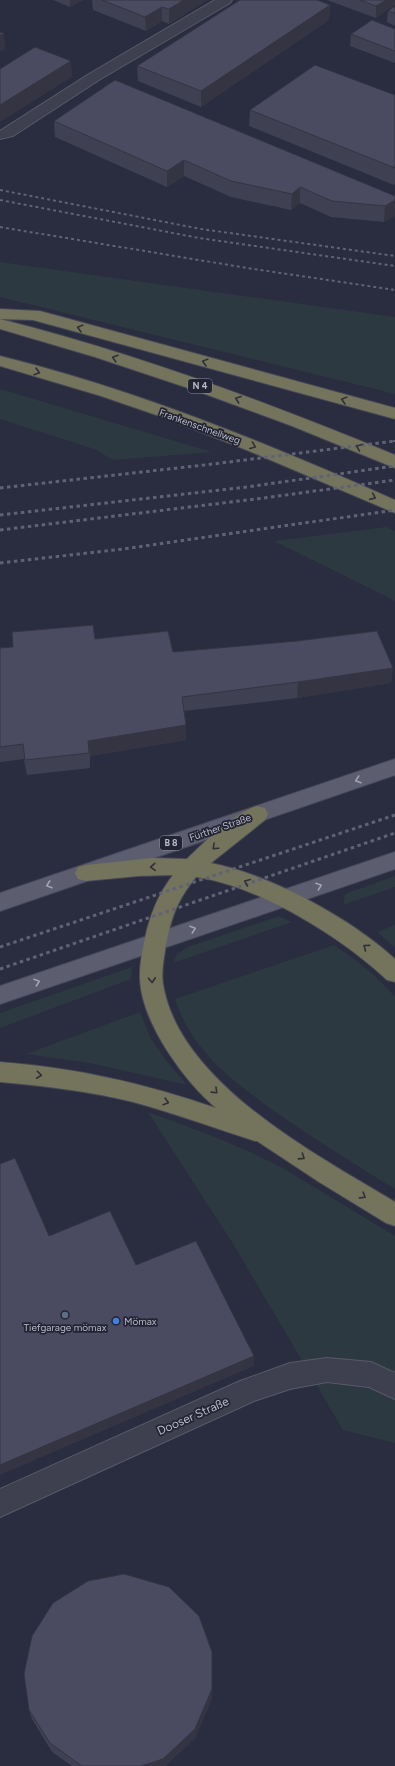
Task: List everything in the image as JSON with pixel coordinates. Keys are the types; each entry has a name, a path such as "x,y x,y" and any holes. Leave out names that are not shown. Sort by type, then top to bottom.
{"highway":[{"path":"0,314 34,315 395,414"},
{"name":"N 4","path":"0,324 76,346 209,388 296,421 395,462"},
{"name":"Frankenschnellweg","path":"0,361 70,381 170,414 276,455 395,506"},
{"path":"257,814 227,836 192,868 171,895 161,919 156,942 151,980 162,1020 175,1044 195,1070 217,1093 273,1138 395,1215"},
{"path":"86,873 158,866 192,868 227,874 283,898 324,919 369,950 395,973"},
{"path":"0,1072 55,1077 116,1088 193,1110 273,1138"}],"main road":[{"name":"Fürther Straße","path":"0,902 395,767"},
{"path":"0,995 395,860"}],"street":[{"path":"0,134 8,133 94,77 225,0"},
{"name":"Dooser Straße","path":"0,1503 249,1390 290,1376 327,1370 371,1375 395,1386"}],"shaded area":[{"path":"0,262 395,317 395,394 0,297"},
{"path":"0,389 212,452 113,460 94,449 0,419"},
{"path":"386,527 395,531 395,601 274,541"},
{"path":"395,876 395,887 343,905 345,894"},
{"path":"279,916 292,922 173,963 177,954 188,947"},
{"path":"395,925 395,948 377,932"},
{"path":"334,945 351,956 381,982 395,997 395,1189 291,1123 230,1077 216,1064 192,1035 175,999"},
{"path":"132,967 131,979 0,1028 0,1013"},
{"path":"140,1012 151,1039 165,1059 187,1085 90,1063 26,1054"},
{"path":"148,1112 215,1137 281,1167 395,1236 395,1443 343,1430 235,1247"}],"building":[{"path":"102,0 184,0 169,9 162,7 145,17"},
{"path":"240,0 317,0 330,5 201,91 137,66"},
{"path":"360,0 386,0 376,6"},
{"path":"395,6 395,13 388,11"},
{"path":"372,20 395,29 395,51 351,34"},
{"path":"35,47 71,61 0,105 0,69"},
{"path":"315,65 395,95 395,168 250,110"},
{"path":"115,80 395,196 395,200 385,206 332,201 300,187 292,194 231,181 184,160 167,171 54,121"},
{"path":"93,625 95,639 168,631 173,652 297,641 377,631 393,668 182,697 186,725 88,741 89,753 25,760 23,744 0,747 0,648 13,647 12,632"},
{"name":"Mömax","path":"15,1158 49,1236 110,1211 136,1265 196,1241 254,1356 0,1465 0,1164"},
{"path":"124,1574 169,1587 199,1616 212,1652 212,1689 195,1729 163,1759 141,1766 82,1766 50,1743 29,1710 24,1674 32,1636 53,1603 88,1581"}],"railway":[{"path":"0,190 201,229 395,256"},
{"path":"0,200 199,238 395,266"},
{"path":"0,227 247,268 395,290"},
{"path":"0,488 213,464 395,441 393,441"},
{"path":"0,515 247,487 395,466"},
{"path":"0,530 264,498 395,480"},
{"path":"0,563 123,549 395,510"},
{"path":"0,947 395,815"},
{"path":"0,969 395,833"}],"place":[{"name":"Tiefgarage mömax","path":"65,1315"},
{"name":"Mömax","path":"116,1321"}]}
